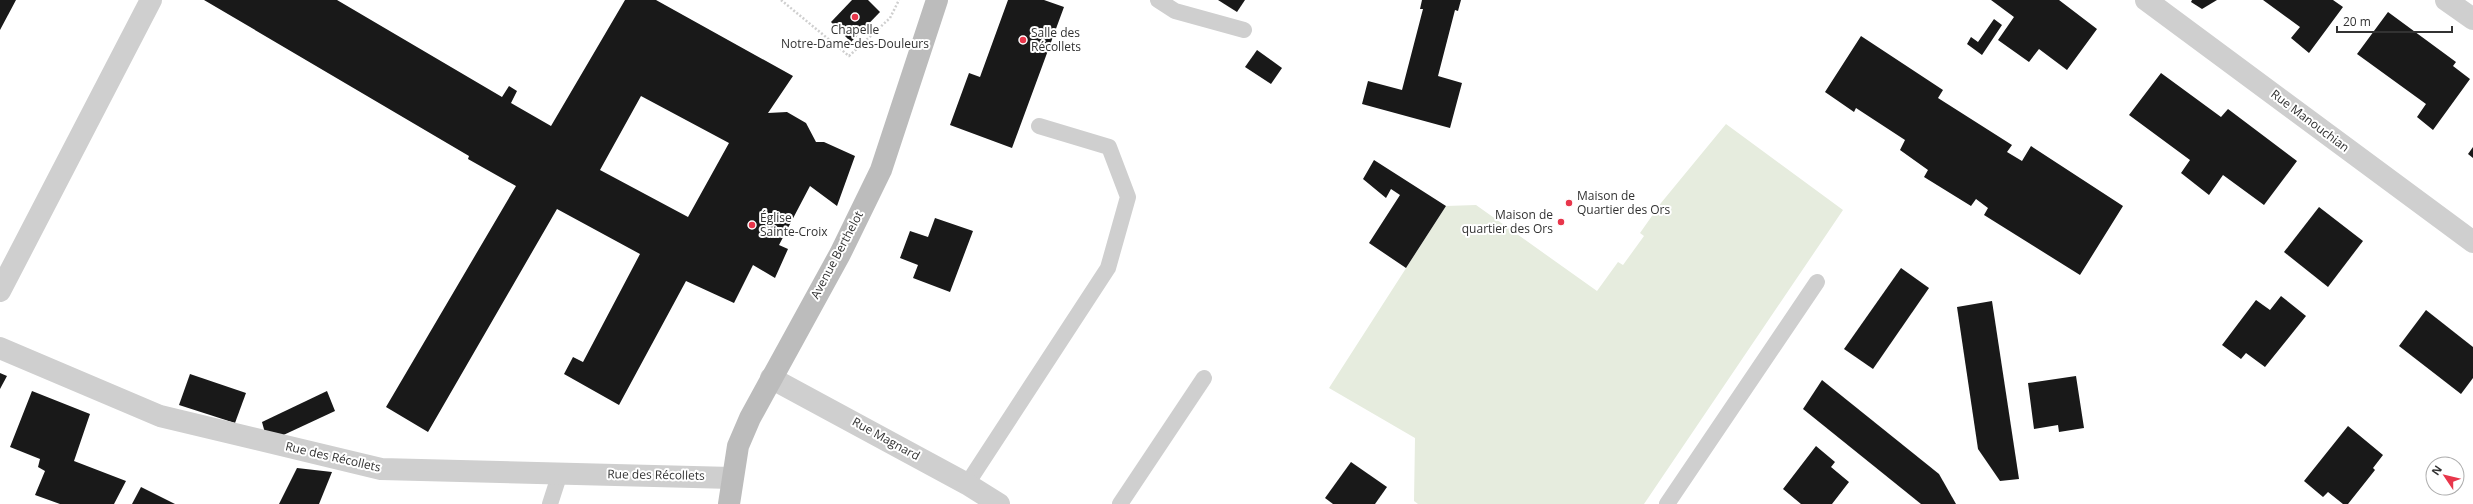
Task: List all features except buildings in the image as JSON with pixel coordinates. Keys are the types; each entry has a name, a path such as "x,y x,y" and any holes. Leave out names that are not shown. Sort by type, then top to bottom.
{"main road":[{"name":"Avenue Berthelot","path":"729,504 738,446 750,418 771,378 840,254 881,170 937,0"}],"street":[{"path":"0,291 151,0"},
{"name":"Rue Manouchian","path":"2146,0 2473,242"},
{"path":"2446,0 2473,19"},
{"name":"Rue des Récollets","path":"0,348 160,416 381,469 732,478"},
{"name":"Rue Magnard","path":"771,378 966,484 999,504"}],"lane":[{"path":"1158,0 1175,11 1244,30"},
{"path":"966,484 1108,268 1128,196 1109,147 1039,126"},
{"path":"1667,504 1817,282"},
{"path":"1120,504 1204,378"},
{"path":"550,504 560,473"}],"path":[{"path":"781,0 849,56 890,18 899,0"}],"shaded area":[{"path":"1726,124 1843,210 1644,504 1418,504 1414,501 1415,438 1329,388 1446,206 1476,205 1597,291 1618,262 1623,265 1644,236 1640,233 1661,203"}],"place":[{"name":"Chapelle Notre-Dame-des-Douleurs","path":"855,17"},
{"name":"Salle des Récollets","path":"1023,40"},
{"name":"Maison de Quartier des Ors","path":"1569,203"},
{"name":"Maison de quartier des Ors","path":"1561,222"},
{"name":"Église Sainte-Croix","path":"752,225"}]}
